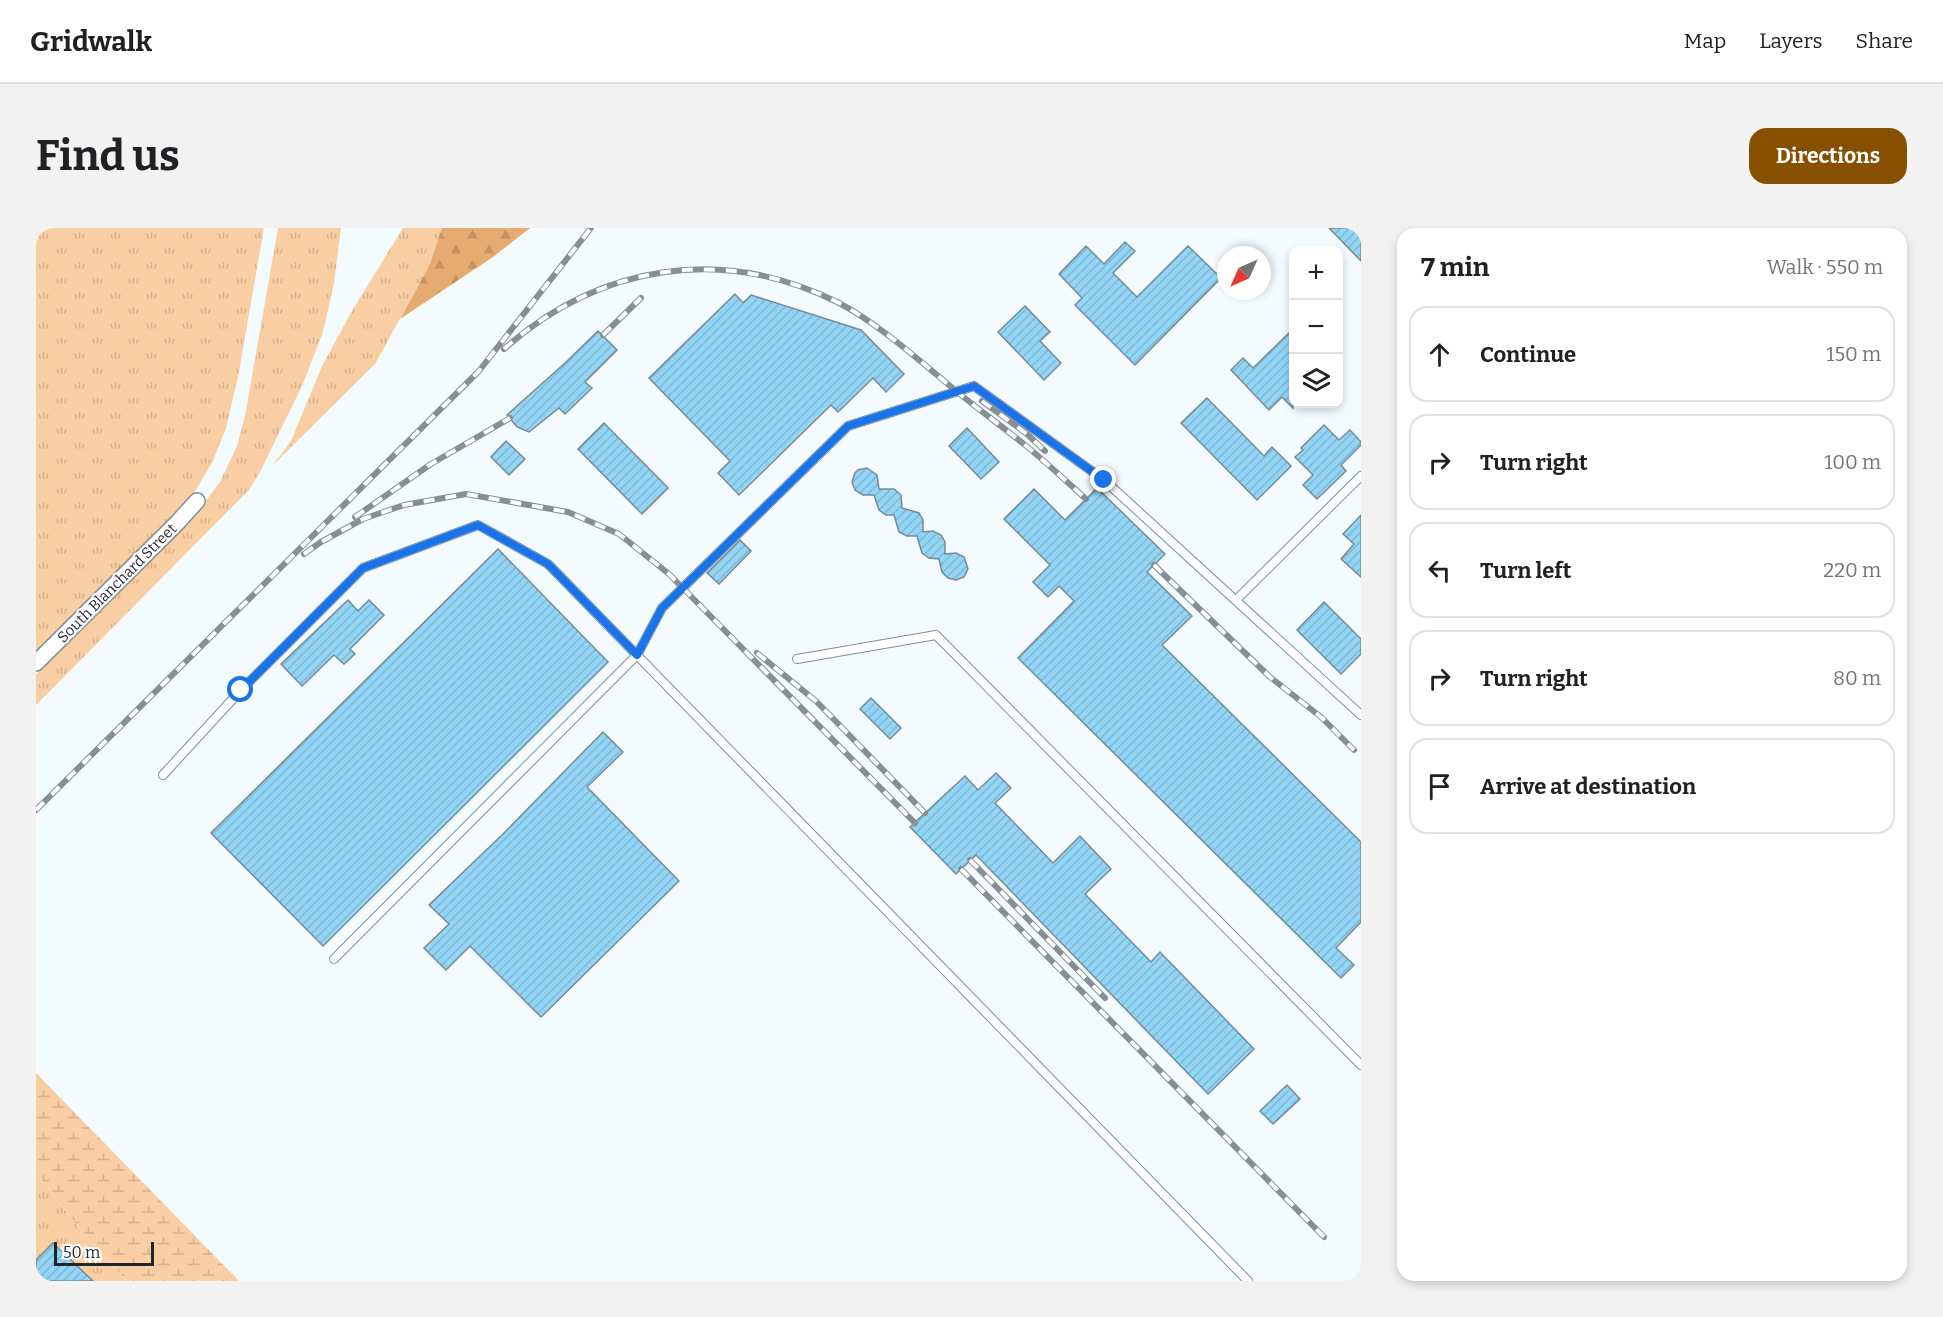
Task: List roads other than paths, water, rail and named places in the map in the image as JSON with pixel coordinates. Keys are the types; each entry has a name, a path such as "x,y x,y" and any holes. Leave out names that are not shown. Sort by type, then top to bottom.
{"street":[{"name":"South Blanchard Street","path":"36,663 197,501"}],"lane":[{"path":"334,959 637,655 662,608 848,426 974,386 1104,480 1361,715"},
{"path":"1236,600 1361,476"},
{"path":"163,775 241,690 363,568 478,525 548,564 1248,1281"},
{"path":"797,659 936,635 1361,1065"}],"railway":[{"path":"36,810 479,371 591,228"},
{"path":"504,349 541,320 580,298 621,282 663,272 706,269 750,273 794,284 837,302 869,321 1033,451 1086,499"},
{"path":"603,335 641,298"},
{"path":"982,401 1027,434 1045,451"},
{"path":"355,517 431,464 510,418"},
{"path":"304,554 363,519 404,505 466,494 568,512 619,534 669,574 915,823"},
{"path":"1154,565 1270,677 1321,717 1354,750"},
{"path":"757,653 816,701 925,813"},
{"path":"970,860 1105,998"},
{"path":"961,869 1324,1237"}]}
